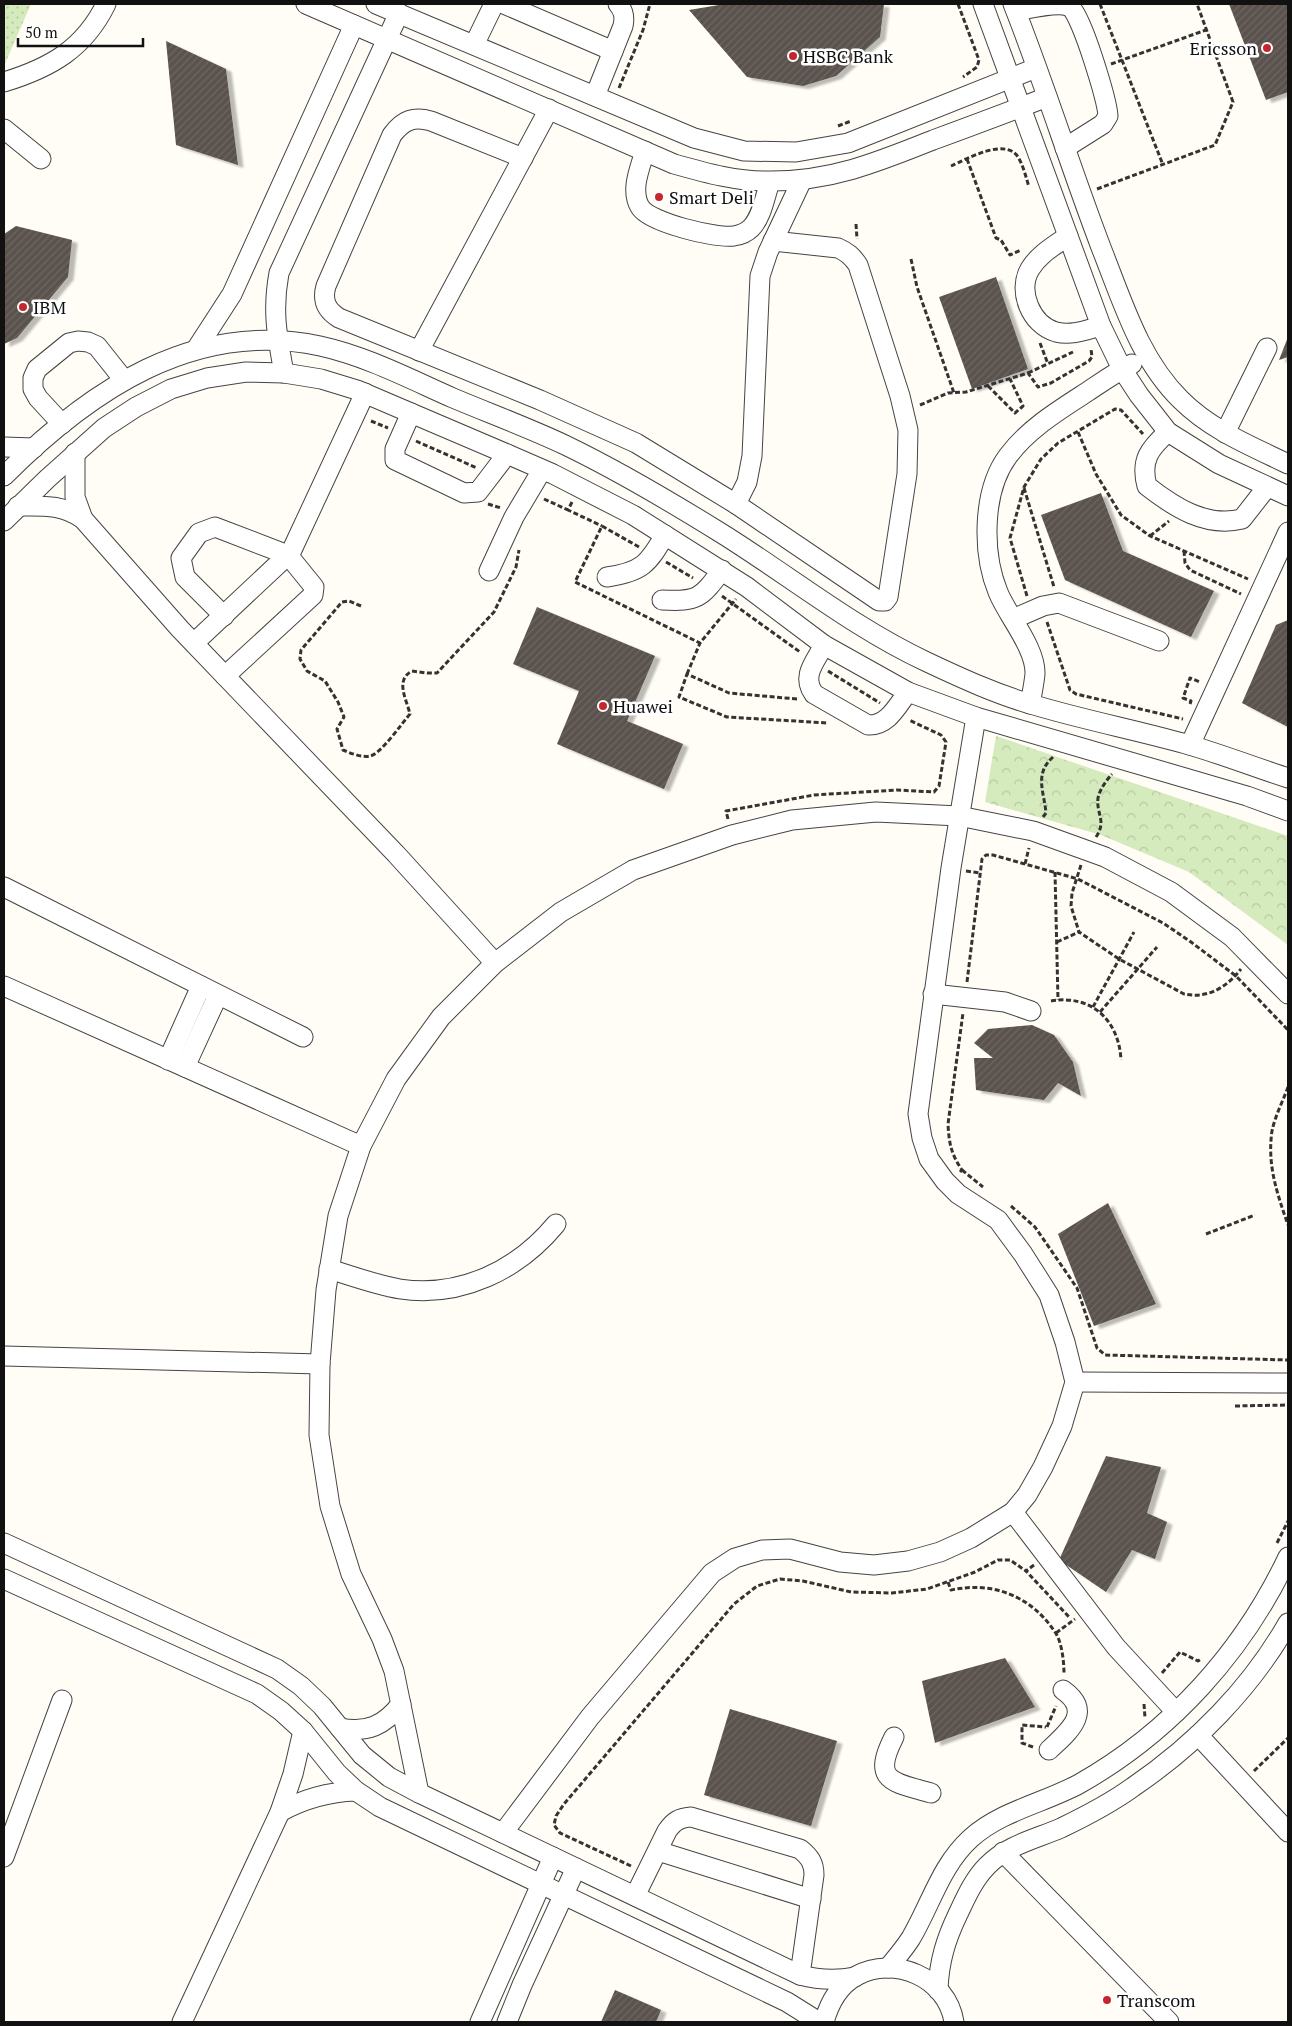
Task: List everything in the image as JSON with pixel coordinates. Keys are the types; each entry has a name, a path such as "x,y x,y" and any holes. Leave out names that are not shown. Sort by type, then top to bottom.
{"street":[{"path":"4,82 32,74 55,62 75,47 92,29 106,4"},
{"path":"306,4 674,164 705,173 737,179 770,182 802,180 860,168 1047,97"},
{"path":"376,4 694,138 744,150 796,152 848,143 1036,68"},
{"path":"474,45 494,4"},
{"path":"504,4 613,51"},
{"path":"595,96 623,26 625,17 622,8 618,4"},
{"path":"983,4 1101,326 1122,369 1139,395 1168,432 1219,464 1288,496"},
{"path":"1065,148 1103,124 1108,116 1096,70 1079,19 1070,7 1061,5 1014,7 1081,194 1128,319 1147,357 1162,380 1202,418 1225,433 1288,464"},
{"path":"284,373 274,309 279,273 399,13"},
{"path":"197,348 232,294 354,25"},
{"path":"419,351 549,109"},
{"path":"523,158 420,118 409,120 399,126 392,135 324,295 326,305 331,313 339,318 540,400 636,443 736,504 879,601 887,600 907,474 909,447 905,413 858,265 853,257 846,251 838,248 774,241"},
{"path":"4,129 41,158"},
{"path":"645,151 636,185 636,196 641,207 649,216 692,230 725,236 744,233 752,227 757,219 770,182"},
{"path":"736,504 747,482 750,469 760,276 765,258 802,180"},
{"path":"1068,236 1040,255 1029,270 1025,288 1028,306 1039,322 1055,332 1074,334 1101,326"},
{"path":"62,424 38,398 33,389 33,378 38,369 69,343 78,340 97,346 124,380"},
{"path":"4,476 62,424 124,380 159,362 197,348 237,341 278,340 320,346 362,358 565,446 650,490 723,534 858,625 926,662 1030,704 1190,745 1288,778"},
{"path":"1225,433 1267,348"},
{"path":"1030,704 1035,672 1028,645 998,593 988,565 986,535 995,482 1006,458 1016,445 1050,416 1122,369 1147,357"},
{"path":"4,521 104,428 136,407 171,390 207,378 246,372 284,373 321,378 365,393 548,472 633,515 722,570 824,645 908,692 976,717 1247,796 1288,811"},
{"path":"194,643 291,552 365,393"},
{"path":"410,413 400,433 395,449 396,460 464,493 478,492 507,454"},
{"path":"1168,432 1153,445 1144,466 1147,486 1182,510 1207,521 1222,523 1242,519 1266,487"},
{"path":"488,571 514,517 529,492 548,472 565,446"},
{"path":"4,447 34,448"},
{"path":"75,453 75,497 82,519"},
{"path":"18,506 52,506 63,508 82,519 194,643 396,854 495,963"},
{"path":"224,616 185,577 181,558 200,533 215,527 288,555 314,587 313,595 225,676"},
{"path":"1190,745 1288,532"},
{"path":"607,577 635,571 644,565 653,555 665,535"},
{"path":"662,600 691,600 701,595 722,570"},
{"path":"1012,619 1044,606 1159,641"},
{"path":"824,645 808,679 809,687 814,694 868,725 884,723 908,692"},
{"path":"502,1833 590,1717 712,1573 735,1558 762,1550 790,1549 840,1562 874,1565 908,1562 940,1552 971,1538 1013,1512 1027,1496 1062,1426 1075,1382 1049,1295 1023,1254 998,1220 958,1194 945,1181 929,1159 922,1138 918,1114 959,816 976,717"},
{"path":"419,1793 394,1671 382,1639 351,1574 330,1506 319,1435 320,1364 326,1290 338,1216 361,1146 396,1079 441,1017 495,963 561,912 633,870 732,834 792,820 876,812 959,816 1033,831 1105,856 1171,892 1232,937 1288,994"},
{"path":"4,887 303,1037"},
{"path":"4,986 361,1146"},
{"path":"177,1064 201,986"},
{"path":"933,994 1004,1002 1031,1011"},
{"path":"177,1064 218,995"},
{"path":"329,1269 400,1289 420,1290 459,1287 478,1282 513,1264 529,1253 556,1224"},
{"path":"4,1356 320,1364"},
{"path":"1075,1382 1288,1383"},
{"path":"1013,1512 1116,1647 1176,1712"},
{"path":"4,1543 277,1669 301,1686 322,1706 362,1755 389,1777 419,1793 800,1975 818,1980 836,1980 855,1977 871,1970 888,1968 916,1973 928,1980 938,1990 947,2002 954,2022"},
{"path":"888,1968 911,1937 939,1881 957,1852 972,1837 989,1825 1078,1784 1113,1763 1146,1739 1176,1712 1216,1671 1251,1625 1275,1585 1282,1552"},
{"path":"4,1579 257,1694 281,1710 303,1731 337,1773 356,1791 380,1807 787,2002 819,2022"},
{"path":"938,1990 938,1971 948,1934 976,1879 988,1864 1004,1852 1060,1828 1112,1800 1166,1762 1198,1734 1241,1690 1286,1631"},
{"path":"1044,1750 1073,1727 1077,1717 1077,1706 1071,1696 1061,1690"},
{"path":"4,1857 62,1700"},
{"path":"340,1728 354,1731 374,1727 392,1716 401,1704"},
{"path":"182,2022 280,1812 293,1774 303,1731"},
{"path":"1198,1734 1288,1832"},
{"path":"894,1737 886,1754 884,1765 887,1775 895,1783 931,1793"},
{"path":"280,1812 298,1802 316,1796 356,1791"},
{"path":"635,1896 673,1823 681,1818 691,1818 800,1849 809,1855 814,1864 800,1975"},
{"path":"658,1851 811,1899"},
{"path":"1004,1852 1169,2022"},
{"path":"480,2022 553,1857"},
{"path":"507,2022 576,1868"},
{"path":"824,2022 828,2006 839,1990 855,1977"}],"path":[{"path":"627,93 619,89 643,30 650,4"},
{"path":"958,4 979,60 977,67 960,79"},
{"path":"1100,4 1163,164"},
{"path":"1081,194 1215,145 1233,102 1197,4"},
{"path":"1096,70 1206,30"},
{"path":"834,127 860,118"},
{"path":"967,159 996,238 1001,240 1010,255 1026,248"},
{"path":"910,259 917,287 954,393"},
{"path":"1028,374 1081,348"},
{"path":"988,386 1015,413 1023,406 1010,379"},
{"path":"1044,606 1010,538 1024,487 1041,459 1058,443 1115,409 1121,410 1153,445"},
{"path":"355,414 491,474"},
{"path":"568,510 578,487"},
{"path":"1024,487 1044,606 1070,690 1076,694 1184,720 1190,701 1183,698 1190,678 1200,682 1203,675"},
{"path":"529,492 602,526 709,587 814,663 893,711 941,735 946,742 939,786 934,792 897,790 814,795 726,811 732,834"},
{"path":"464,493 466,498 507,510 514,517"},
{"path":"1150,536 1182,510"},
{"path":"602,526 576,582 700,643"},
{"path":"361,606 349,601 342,602 301,650 300,660 307,671 325,681 338,702 344,718 337,729 343,750 369,756 377,753 410,714 402,683 406,674 412,670 427,674 437,673 494,612 516,567 520,544"},
{"path":"1184,551 1185,563 1190,570 1241,594"},
{"path":"1237,602 1248,579"},
{"path":"733,603 700,643 679,697 727,716 831,723"},
{"path":"687,674 729,693 801,700"},
{"path":"1033,831 1046,813 1040,784 1042,771 1050,760 1068,744"},
{"path":"1123,760 1101,788 1098,800 1102,821 1101,830 1093,842 1084,849 1078,879 1072,893 1071,906 1079,932 1119,959 1139,968 1184,994 1195,996 1216,991 1228,984 1251,956"},
{"path":"984,1188 962,1170 953,1156 948,1124 982,859 986,855 994,855 1078,879 1163,923 1236,976 1288,1030"},
{"path":"1055,872 1058,1000"},
{"path":"1056,942 1079,932"},
{"path":"1093,1007 1134,932"},
{"path":"1100,1012 1157,948"},
{"path":"1051,1001 1070,999 1093,1007 1100,1012 1114,1028 1121,1047 1121,1060"},
{"path":"1288,1087 1272,1130 1271,1154 1274,1186 1288,1225"},
{"path":"945,1181 962,1170"},
{"path":"1008,1204 1035,1227 1077,1288 1097,1348 1104,1355 1288,1360"},
{"path":"1206,1234 1254,1215"},
{"path":"1235,1406 1288,1405"},
{"path":"1282,1552 1288,1521"},
{"path":"1026,1571 1046,1555"},
{"path":"647,1873 560,1833 554,1825 556,1816 734,1604 757,1586 780,1579 802,1581 851,1592 892,1593 927,1589 998,1560 1010,1560 1026,1571 1079,1628"},
{"path":"948,1582 951,1590 969,1586 992,1588 1014,1594 1042,1616 1056,1634 1064,1672 1061,1690 1046,1727"},
{"path":"1056,1634 1087,1609"},
{"path":"1145,1721 1142,1698 1180,1652 1198,1661 1204,1657"},
{"path":"1044,1750 1022,1743 1022,1725 1046,1727 1065,1734"},
{"path":"1242,1782 1288,1738"}],"green space":[{"path":"4,4 31,4 4,66"},
{"path":"996,736 1288,836 1288,945 1189,872 1101,835 985,802"}],"building":[{"name":"HSBC Bank","path":"725,4 884,4 880,37 836,76 803,86 747,77 689,10"},
{"name":"Ericsson","path":"1229,4 1288,4 1288,92 1266,100"},
{"path":"166,41 226,69 238,165 176,145"},
{"name":"IBM","path":"16,226 72,240 68,277 17,338 4,344 4,234"},
{"path":"996,277 1028,369 972,389 939,297"},
{"path":"1288,337 1288,357 1279,360"},
{"path":"1101,493 1123,551 1214,591 1191,637 1065,580 1041,515"},
{"name":"Huawei","path":"537,607 655,656 627,721 683,744 664,789 557,744 579,691 513,664"},
{"path":"1288,620 1288,727 1242,703 1276,625"},
{"path":"1032,1025 1054,1035 1073,1062 1081,1096 1058,1083 1044,1100 976,1090 974,1058 993,1058 974,1043 988,1029"},
{"path":"1108,1203 1156,1304 1094,1326 1058,1234"},
{"path":"1106,1456 1161,1467 1147,1513 1167,1522 1155,1559 1132,1550 1106,1592 1059,1560"},
{"path":"1005,1658 1035,1707 935,1743 922,1681"},
{"path":"730,1709 837,1741 811,1826 704,1795"},
{"path":"615,1990 661,2010 656,2022 601,2022"}],"place":[{"name":"Ericsson","path":"1267,48"},
{"name":"HSBC Bank","path":"793,56"},
{"name":"Smart Deli","path":"659,197"},
{"name":"IBM","path":"23,307"},
{"name":"Huawei","path":"603,706"},
{"name":"Transcom","path":"1107,2000"}]}
